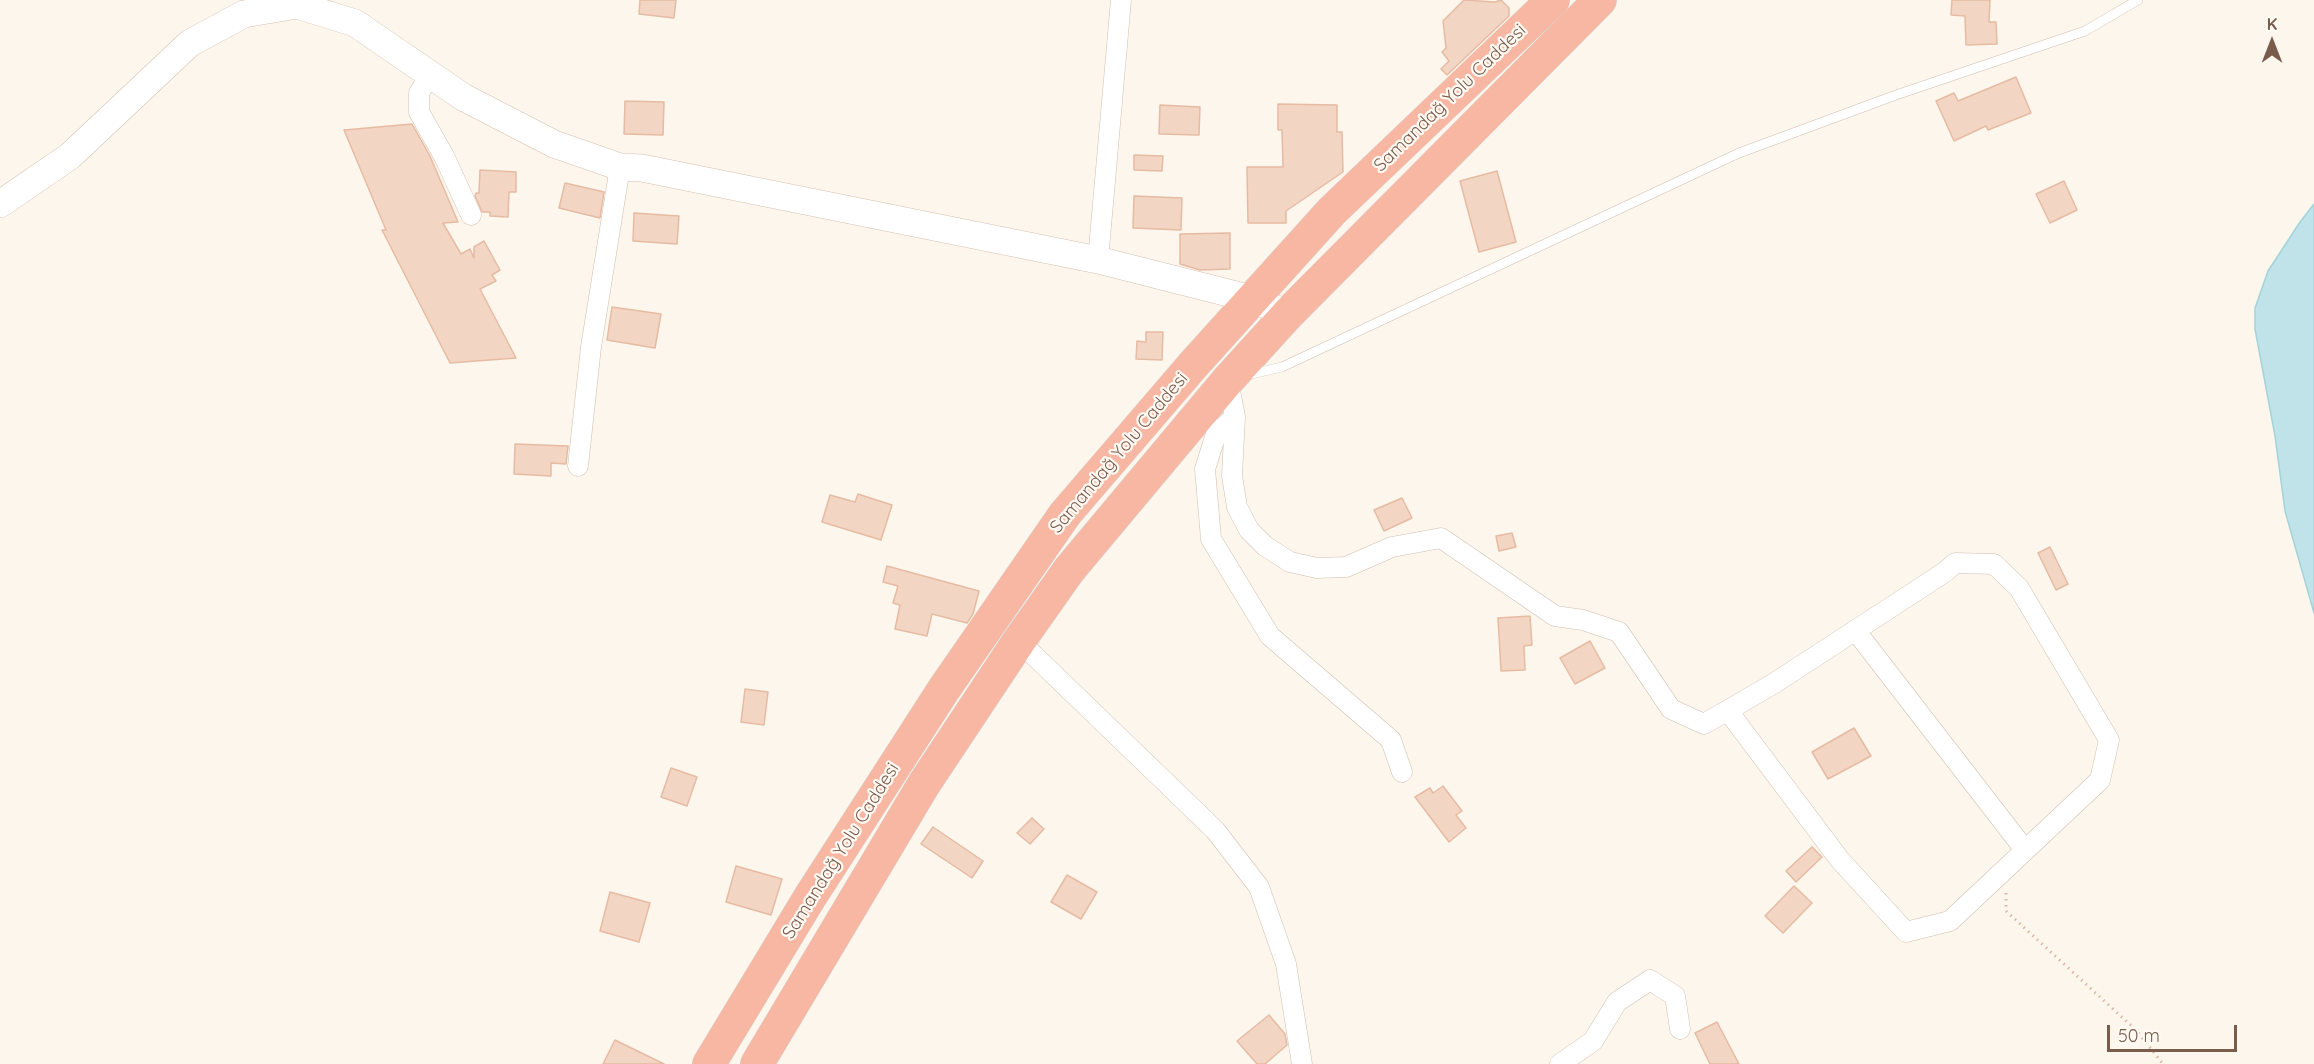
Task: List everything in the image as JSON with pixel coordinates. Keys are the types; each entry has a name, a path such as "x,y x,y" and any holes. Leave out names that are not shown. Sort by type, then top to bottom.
{"highway":[{"name":"Samandağ Yolu Caddesi","path":"709,1064 810,897 944,689 1065,514 1252,299 1332,211 1553,0"},
{"name":"Samandağ Yolu Caddesi","path":"757,1064 924,784 1018,641 1069,570 1228,380 1288,314 1600,0"}],"street":[{"path":"1098,260 1121,0"},
{"path":"0,204 70,156 190,43 244,14 297,5 355,22 463,97 554,144 620,167 642,168 1098,260 1252,299 1288,314"},
{"path":"430,74 419,93 419,112 445,158 471,215"},
{"path":"578,466 591,347 620,167"},
{"path":"1228,380 1235,417 1233,476 1237,507 1249,530 1265,546 1290,561 1317,568 1346,567 1392,547 1441,538 1555,616 1583,620 1619,632 1671,709 1704,724 1855,630 1955,563 1994,564 2019,588 2109,740 2100,780 1950,921 1906,932 1840,860 1728,711"},
{"path":"1235,417 1216,434 1205,469 1211,539 1270,636 1391,740 1402,772"},
{"path":"1855,630 2025,850"},
{"path":"1018,641 1215,830 1259,887 1286,964 1302,1064"},
{"path":"1560,1064 1593,1041 1617,1002 1650,980 1675,996 1680,1029"}],"lane":[{"path":"1228,380 1282,367 1739,153 1896,95 2085,31 2138,0"}],"path":[{"path":"2008,867 2006,911 2136,1030 2163,1064"}],"water":[{"path":"2314,204 2314,613 2285,511 2275,436 2255,329 2255,308 2268,271"}],"building":[{"path":"640,0 676,0 674,18 639,14"},
{"path":"1464,0 1495,2 1501,0 1509,8 1509,16 1447,75 1441,69 1449,61 1442,52 1446,48 1443,21"},
{"path":"1952,0 1990,0 1989,22 1996,22 1997,44 1966,45 1965,16 1951,15"},
{"path":"2016,77 2031,113 1988,130 1986,126 1954,141 1936,101 1954,93 1958,101"},
{"path":"625,101 664,102 663,135 624,134"},
{"path":"1278,104 1337,105 1337,132 1342,132 1343,172 1286,211 1286,223 1248,223 1247,167 1283,167 1282,130 1278,130"},
{"path":"1160,105 1200,107 1199,135 1159,134"},
{"path":"412,124 430,156 458,222 443,223 461,254 470,249 474,258 474,247 484,241 500,270 492,275 496,281 480,289 516,358 450,363 382,230 386,230 344,130"},
{"path":"1134,155 1163,156 1162,171 1134,170"},
{"path":"480,170 516,172 516,192 509,192 508,217 490,216 490,212 482,212 475,196 479,193"},
{"path":"1497,171 1516,242 1479,252 1460,181"},
{"path":"2064,181 2077,210 2050,223 2036,194"},
{"path":"565,183 604,192 600,218 559,208"},
{"path":"1134,196 1182,198 1181,230 1133,228"},
{"path":"634,213 679,216 677,244 633,241"},
{"path":"1230,233 1230,269 1200,270 1180,264 1180,234"},
{"path":"612,307 661,314 655,348 607,340"},
{"path":"1146,332 1163,332 1162,360 1136,359 1137,341 1146,342"},
{"path":"515,444 568,446 566,464 551,463 551,476 514,474"},
{"path":"858,494 892,505 881,540 822,522 830,495 855,502"},
{"path":"1402,498 1412,518 1384,531 1374,510"},
{"path":"1512,533 1516,547 1499,551 1496,536"},
{"path":"2050,547 2068,584 2056,590 2038,553"},
{"path":"887,566 979,591 973,614 967,623 932,614 927,636 895,629 900,605 893,603 898,586 883,582"},
{"path":"1530,616 1532,645 1524,646 1525,670 1501,671 1498,618"},
{"path":"1590,641 1605,668 1575,684 1560,658"},
{"path":"745,689 768,692 764,725 741,722"},
{"path":"1854,728 1871,756 1828,779 1812,752"},
{"path":"671,768 697,777 687,806 661,797"},
{"path":"1443,786 1462,811 1456,815 1466,828 1449,842 1415,797 1430,788 1433,793"},
{"path":"1032,818 1044,829 1030,844 1017,833"},
{"path":"933,827 983,861 972,878 921,844"},
{"path":"1812,847 1822,857 1796,882 1786,871"},
{"path":"736,866 782,879 771,915 726,902"},
{"path":"1067,875 1097,892 1081,919 1051,902"},
{"path":"1794,886 1812,903 1783,933 1765,916"},
{"path":"610,892 650,903 639,942 600,931"},
{"path":"1269,1015 1285,1034 1287,1045 1265,1064 1257,1064 1237,1041"},
{"path":"1717,1022 1739,1064 1710,1064 1695,1033"},
{"path":"615,1040 664,1064 603,1064"}]}
